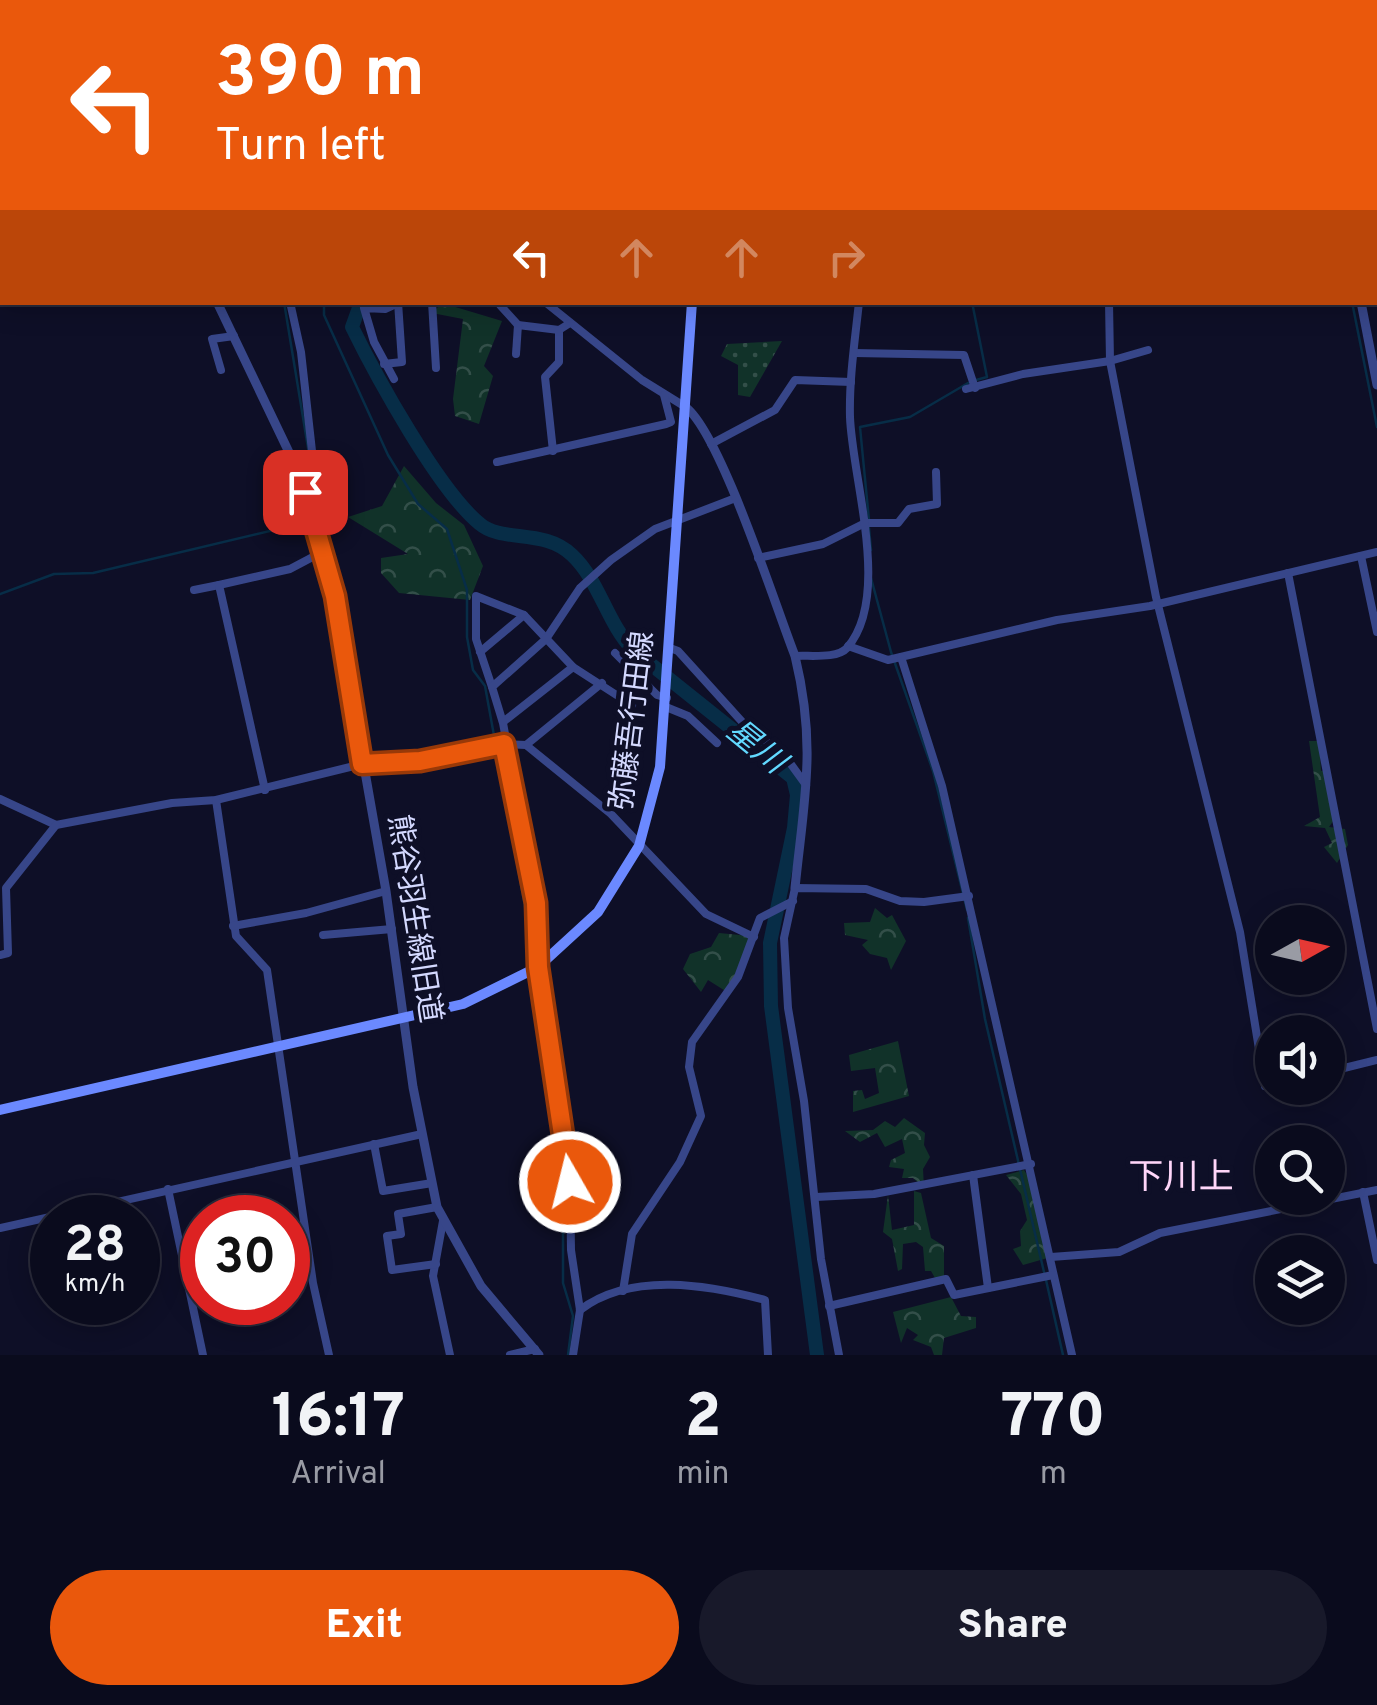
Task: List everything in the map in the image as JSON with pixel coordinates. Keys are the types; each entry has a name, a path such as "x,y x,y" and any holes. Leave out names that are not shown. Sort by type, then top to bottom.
{"main road":[{"name":"弥藤吾行田線","path":"0,1110 403,1019 488,995 538,967 598,912 639,846 655,796 667,699 692,305"}],"street":[{"name":"熊谷羽生線旧道","path":"218,305 298,469 324,551 339,614 422,1134 438,1206 480,1286 537,1352"},
{"path":"290,305 312,451 326,496 326,524 316,525"},
{"path":"392,305 385,309 364,308 384,364 394,380"},
{"path":"384,364 402,362 398,305"},
{"path":"432,305 436,368"},
{"path":"549,305 664,395 695,413 758,558 795,656 807,723 809,787 784,938 786,979 839,1355"},
{"path":"795,656 840,654 848,646 867,599 866,523 850,420 859,305"},
{"path":"1109,305 1110,362 1159,603 1240,932 1255,1024"},
{"path":"1362,305 1377,383"},
{"path":"500,306 518,325 559,330 570,322"},
{"path":"516,354 518,325"},
{"path":"553,451 545,377 559,362 559,330"},
{"path":"221,370 212,339 234,336"},
{"path":"854,353 964,355 971,389 1022,374 1110,362 1116,356 1148,350"},
{"path":"711,444 776,410 795,380 851,382"},
{"path":"497,462 671,422 664,395"},
{"path":"758,558 823,544 866,523 898,523 908,509 937,504 936,472"},
{"path":"492,687 546,639 580,588 598,573 655,529 733,499"},
{"path":"194,590 290,569 324,551"},
{"path":"848,646 888,660 1377,552"},
{"path":"1361,556 1377,632"},
{"path":"1288,573 1377,1028"},
{"path":"219,585 265,790"},
{"path":"573,1355 580,1310 571,1250 570,1182 538,967 536,903 502,723 480,652 476,596 524,616 573,667 632,704"},
{"path":"480,652 524,616"},
{"path":"670,651 678,651 745,725 785,756 809,787"},
{"path":"615,653 657,695 688,716 717,744"},
{"path":"901,657 924,720 969,896 1072,1355"},
{"path":"502,723 573,667"},
{"path":"526,745 602,683"},
{"path":"0,799 56,825 172,803 216,800 362,764 420,761 504,744 526,745 580,786 706,914 754,936"},
{"path":"216,800 236,936 261,959 266,970 313,1283 330,1355"},
{"path":"0,955 8,954 6,888 56,825"},
{"path":"795,888 866,890 900,901 969,896"},
{"path":"234,926 306,913 386,891"},
{"path":"624,1291 632,1235 692,1140 701,1116 689,1067 692,1042 738,977 760,918 793,901"},
{"path":"323,935 392,929"},
{"path":"1345,1068 1377,1060"},
{"path":"2,1226 422,1134"},
{"path":"374,1144 383,1191 432,1183"},
{"path":"816,1197 874,1194 1031,1164"},
{"path":"973,1175 988,1288"},
{"path":"168,1188 203,1355"},
{"path":"1051,1256 1118,1252 1160,1232 1377,1190"},
{"path":"1363,1192 1377,1257"},
{"path":"436,1264 392,1270 387,1236 400,1234 398,1214 438,1206"},
{"path":"443,1220 434,1276 450,1355"},
{"path":"622,1232 632,1235"},
{"path":"830,1306 946,1278 954,1294 1053,1275"},
{"path":"580,1310 597,1298 624,1291 688,1285 725,1288 766,1300 768,1355"},
{"path":"510,1355 537,1352"}],"green space":[{"path":"440,305 449,305 502,321 484,366 493,376 479,424 455,416 453,399 463,319 432,313"},
{"path":"782,341 750,397 738,395 738,365 721,356 727,344"},
{"path":"404,466 436,503 464,525 483,566 470,600 399,593 381,573 381,558 408,554 348,517 382,506"},
{"path":"1309,741 1319,741 1321,771 1327,770 1336,817 1329,827 1345,829 1348,845 1337,863 1324,847 1332,843 1325,828 1304,826 1320,817"},
{"path":"875,908 887,918 892,915 906,941 891,970 887,958 870,954 862,945 868,940 845,935 844,923 870,922"},
{"path":"719,933 750,936 748,953 727,992 708,980 701,992 683,969 690,954 711,947"},
{"path":"898,1041 909,1096 853,1112 853,1091 862,1090 865,1099 879,1093 875,1068 851,1071 849,1055"},
{"path":"904,1118 925,1133 924,1145 930,1157 923,1169 924,1188 913,1178 902,1178 904,1169 889,1167 891,1160 905,1153 902,1139 885,1147 877,1133 860,1142 845,1131 873,1130 885,1121 895,1127"},
{"path":"1024,1170 1034,1186 1051,1257 1023,1265 1013,1249 1021,1246 1020,1231 1027,1220 1021,1194 1006,1175"},
{"path":"914,1191 921,1193 931,1238 944,1246 944,1278 935,1278 931,1271 925,1271 923,1247 916,1242 903,1244 902,1269 898,1271 892,1239 883,1232 888,1195 892,1230 914,1225"},
{"path":"951,1297 961,1316 976,1317 976,1328 944,1338 942,1355 934,1355 931,1347 913,1340 918,1335 907,1328 901,1343 893,1312"}],"waterway":[{"path":"284,305 309,454"},
{"path":"324,305 324,315 388,455 418,504 447,529 467,590 467,637 473,670 485,686 495,741"},
{"name":"星川","path":"360,305 352,327 376,374 410,432 464,508 489,530 549,541 572,555 633,650 793,778 797,795 794,828 770,943 771,1006 817,1355"},
{"path":"973,305 987,377 976,380"},
{"path":"1353,305 1377,427"},
{"path":"869,520 860,427 910,417 968,383"},
{"path":"316,520 318,480"},
{"path":"0,594 54,574 93,573 308,522"},
{"path":"869,528 871,550"},
{"path":"871,578 891,652 933,771 967,910"},
{"path":"496,749 528,923 530,968"},
{"path":"968,918 985,1019 1044,1272"},
{"path":"532,976 563,1216 563,1283 573,1316 568,1355"},
{"path":"1046,1280 1063,1355"}],"district":[{"name":"下川上","path":"1181,1179"}],"route":[{"path":"305,492 339,614 362,764 420,761 504,744 536,903 535,944 570,1182"}]}
